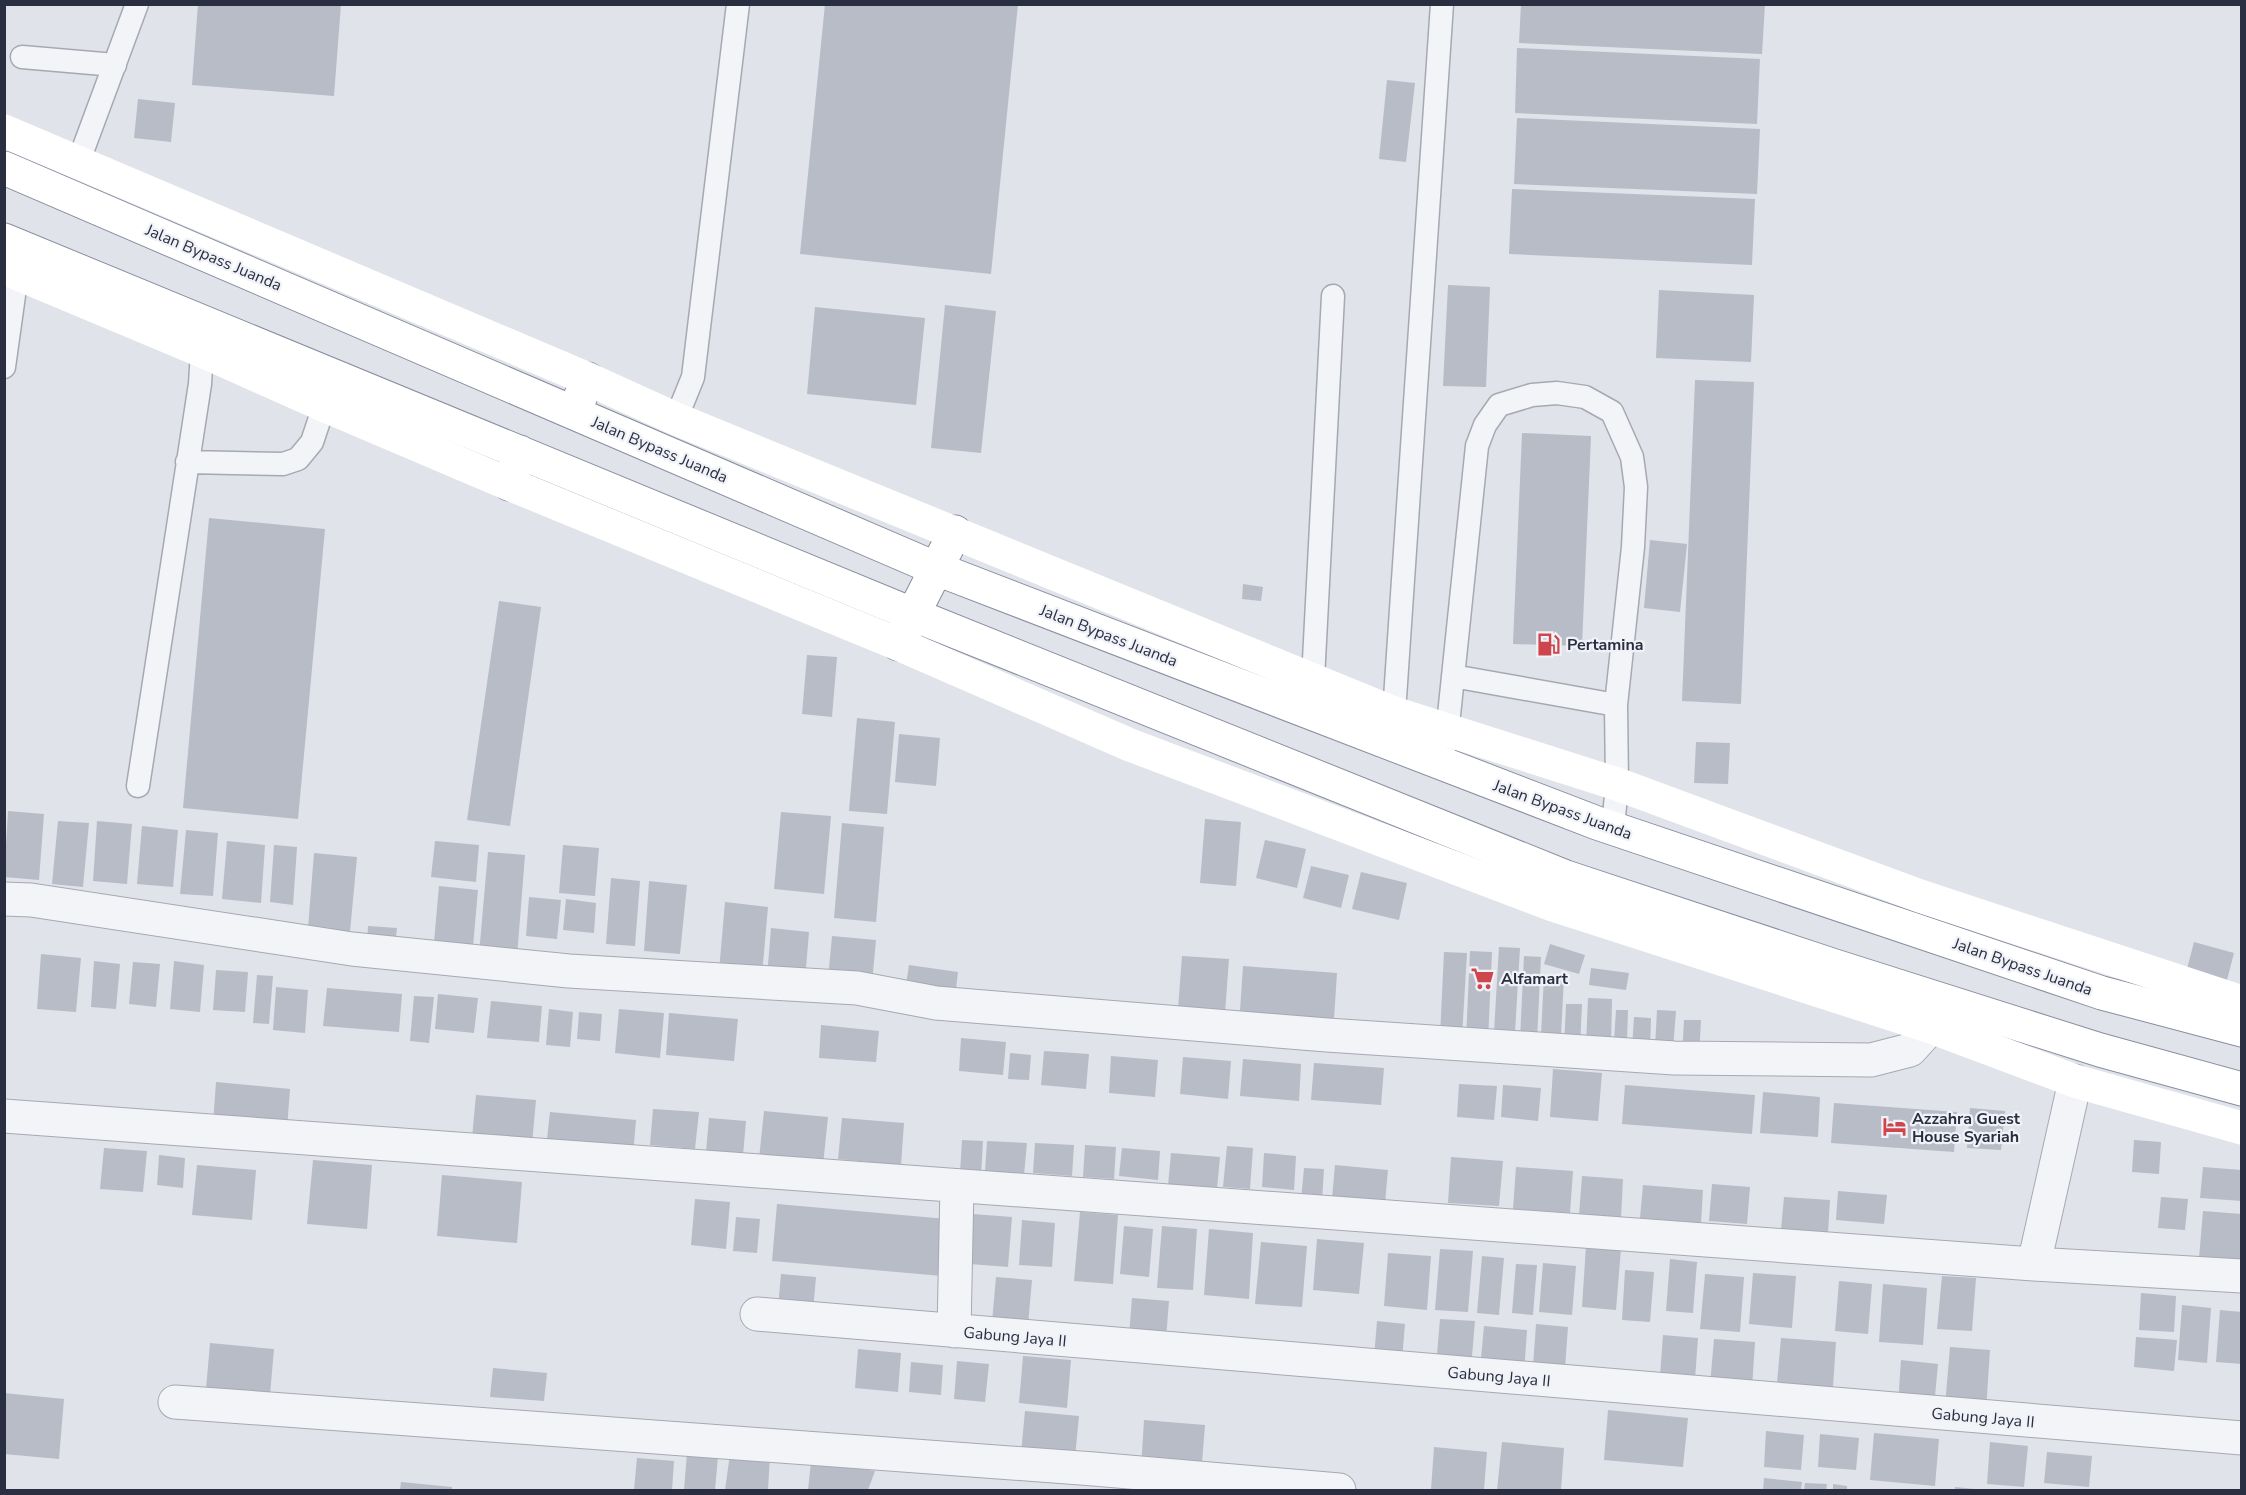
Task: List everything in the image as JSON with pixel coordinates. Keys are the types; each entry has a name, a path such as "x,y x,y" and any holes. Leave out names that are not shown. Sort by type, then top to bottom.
{"main road":[{"path":"4,132 588,378 676,419 1313,680 1390,727 1447,729 1617,784 1920,896 2241,1002"},
{"name":"Jalan Bypass Juanda","path":"4,168 937,569 1390,727 1443,764 1613,828 2102,993 2241,1030"},
{"path":"4,240 329,391 509,484 898,645 1130,745 1553,905 1931,1027 2075,1081 2241,1128"},
{"path":"11,271 202,351 520,452 914,615 1566,877 2100,1050 2241,1089"},
{"path":"574,412 588,378"},
{"path":"509,484 520,452"},
{"path":"898,645 954,532"}],"street":[{"path":"4,899 31,900 352,950 568,971 857,988 936,1003 1328,1035 1674,1058 1871,1060 1910,1050 1931,1027"},
{"path":"2034,1264 2075,1081"},
{"path":"4,1116 2034,1264 2241,1276"},
{"path":"954,1330 957,1185"},
{"name":"Gabung Jaya II","path":"757,1314 2241,1438"},
{"path":"175,1402 1093,1480 1339,1491"}],"lane":[{"path":"78,163 137,4"},
{"path":"676,419 693,377 738,4"},
{"path":"1390,727 1442,4"},
{"path":"22,57 115,65"},
{"path":"4,367 11,271"},
{"path":"1313,680 1334,296"},
{"path":"138,786 200,384 202,351"},
{"path":"187,462 282,464 298,459 312,441 329,391"},
{"path":"1443,764 1477,446 1485,425 1498,405 1532,395 1557,393 1585,397 1612,412 1632,457 1636,487 1633,547 1616,705 1617,784 1613,828"},
{"path":"1453,676 1616,705"}],"building":[{"path":"198,4 341,4 334,96 192,85"},
{"path":"825,4 1018,4 991,274 800,254"},
{"path":"1521,4 1765,4 1762,54 1519,43"},
{"path":"1517,48 1760,59 1757,124 1515,113"},
{"path":"1387,80 1415,83 1406,162 1379,159"},
{"path":"138,99 175,103 171,142 134,138"},
{"path":"1517,118 1760,129 1757,194 1514,184"},
{"path":"1512,189 1755,199 1752,265 1509,254"},
{"path":"1448,285 1490,287 1486,387 1443,386"},
{"path":"1659,290 1754,295 1751,362 1656,358"},
{"path":"945,305 996,311 981,453 931,448"},
{"path":"815,307 925,318 916,405 807,394"},
{"path":"1695,380 1754,382 1741,704 1682,701"},
{"path":"1522,433 1591,436 1582,646 1513,644"},
{"path":"209,518 325,529 298,819 183,808"},
{"path":"1650,540 1687,544 1680,612 1644,608"},
{"path":"1243,584 1263,587 1261,601 1242,599"},
{"path":"499,601 541,607 510,826 467,820"},
{"path":"807,655 837,657 832,717 802,714"},
{"path":"857,718 895,722 887,814 849,811"},
{"path":"899,734 940,738 936,786 895,782"},
{"path":"1696,742 1730,743 1728,784 1694,783"},
{"path":"8,811 44,814 39,880 4,877"},
{"path":"781,812 831,816 824,894 774,889"},
{"path":"1205,819 1241,822 1236,886 1200,883"},
{"path":"58,821 89,823 83,887 52,884"},
{"path":"97,821 132,824 127,884 93,881"},
{"path":"842,823 884,827 876,922 834,918"},
{"path":"142,826 178,830 173,887 137,884"},
{"path":"186,830 218,833 213,896 180,894"},
{"path":"1265,840 1306,849 1297,888 1256,878"},
{"path":"227,841 265,845 261,903 222,899"},
{"path":"435,841 479,845 476,882 431,877"},
{"path":"274,845 297,847 293,905 270,902"},
{"path":"563,845 599,848 595,896 559,893"},
{"path":"488,852 525,855 517,957 479,954"},
{"path":"314,853 357,857 350,932 308,928"},
{"path":"1311,866 1349,875 1341,908 1303,898"},
{"path":"1361,872 1407,883 1399,920 1352,909"},
{"path":"611,878 640,881 635,946 606,944"},
{"path":"649,881 687,885 680,954 644,951"},
{"path":"439,886 478,890 473,946 434,942"},
{"path":"529,897 561,900 557,939 526,936"},
{"path":"566,899 596,903 594,933 563,930"},
{"path":"725,902 768,907 762,975 719,971"},
{"path":"368,926 397,928 395,946 367,944"},
{"path":"771,928 809,932 805,980 767,977"},
{"path":"832,936 876,940 872,983 828,979"},
{"path":"2194,942 2234,953 2227,980 2187,969"},
{"path":"1550,944 1585,955 1579,974 1544,964"},
{"path":"1499,947 1520,948 1515,1033 1494,1032"},
{"path":"1470,951 1492,952 1488,1041 1466,1040"},
{"path":"1444,952 1467,953 1462,1037 1440,1036"},
{"path":"41,954 81,958 76,1012 37,1009"},
{"path":"1182,956 1229,959 1225,1013 1178,1009"},
{"path":"1524,956 1541,957 1537,1040 1520,1039"},
{"path":"94,961 120,964 116,1009 91,1007"},
{"path":"174,961 204,965 200,1012 170,1009"},
{"path":"133,962 160,964 156,1007 129,1004"},
{"path":"909,965 958,972 955,997 905,991"},
{"path":"1243,966 1337,973 1334,1019 1240,1011"},
{"path":"1591,968 1629,973 1626,990 1589,985"},
{"path":"216,970 248,972 245,1012 213,1010"},
{"path":"257,975 273,976 269,1024 253,1023"},
{"path":"1544,976 1564,977 1561,1036 1541,1035"},
{"path":"276,987 308,990 305,1033 273,1030"},
{"path":"327,988 402,994 399,1032 323,1026"},
{"path":"438,994 478,998 474,1033 435,1029"},
{"path":"414,996 434,997 429,1043 410,1041"},
{"path":"1588,998 1612,999 1611,1047 1586,1045"},
{"path":"491,1001 542,1006 539,1042 487,1038"},
{"path":"1566,1004 1582,1004 1580,1048 1564,1047"},
{"path":"549,1009 573,1012 570,1047 546,1045"},
{"path":"619,1009 664,1013 660,1058 615,1053"},
{"path":"1616,1010 1628,1010 1627,1042 1614,1041"},
{"path":"1657,1010 1676,1011 1673,1049 1655,1048"},
{"path":"579,1012 602,1014 600,1041 577,1039"},
{"path":"669,1013 738,1019 734,1061 666,1055"},
{"path":"1634,1017 1651,1018 1650,1050 1632,1049"},
{"path":"1684,1020 1701,1020 1699,1057 1682,1056"},
{"path":"821,1025 879,1031 876,1062 819,1058"},
{"path":"961,1038 1006,1042 1003,1075 959,1071"},
{"path":"1044,1051 1089,1054 1086,1089 1041,1085"},
{"path":"1010,1053 1031,1055 1029,1080 1008,1079"},
{"path":"1111,1056 1158,1060 1155,1097 1109,1093"},
{"path":"1183,1057 1231,1061 1228,1099 1180,1094"},
{"path":"1243,1059 1301,1064 1299,1101 1240,1096"},
{"path":"1314,1063 1384,1068 1381,1105 1311,1100"},
{"path":"1553,1069 1602,1073 1598,1121 1550,1117"},
{"path":"216,1082 290,1089 287,1129 213,1123"},
{"path":"1459,1084 1497,1086 1494,1120 1457,1117"},
{"path":"1503,1085 1541,1088 1538,1121 1501,1117"},
{"path":"1625,1085 1755,1095 1752,1134 1622,1124"},
{"path":"1763,1092 1820,1097 1818,1137 1760,1133"},
{"path":"476,1095 536,1100 532,1144 472,1138"},
{"name":"Azzahra Guest House Syariah","path":"1834,1103 1957,1112 1954,1152 1831,1143"},
{"path":"1970,1108 2005,1111 2001,1150 1967,1148"},
{"path":"653,1109 699,1112 695,1149 650,1145"},
{"path":"764,1111 828,1117 823,1165 759,1159"},
{"path":"550,1112 636,1120 633,1155 546,1148"},
{"path":"709,1118 746,1121 743,1155 706,1152"},
{"path":"842,1118 904,1123 901,1165 838,1159"},
{"path":"962,1140 983,1141 981,1175 960,1173"},
{"path":"2134,1140 2161,1142 2159,1174 2132,1172"},
{"path":"987,1141 1027,1143 1024,1175 985,1172"},
{"path":"1035,1143 1074,1145 1072,1176 1033,1173"},
{"path":"1085,1145 1116,1147 1114,1179 1083,1177"},
{"path":"1227,1146 1253,1148 1250,1189 1223,1187"},
{"path":"104,1148 147,1151 143,1192 100,1189"},
{"path":"1122,1148 1160,1151 1158,1180 1119,1176"},
{"path":"1171,1153 1220,1157 1217,1189 1168,1186"},
{"path":"1264,1153 1296,1156 1294,1190 1262,1187"},
{"path":"159,1155 185,1158 183,1188 157,1185"},
{"path":"1451,1157 1503,1161 1499,1206 1448,1203"},
{"path":"313,1160 372,1165 367,1229 307,1224"},
{"path":"197,1165 256,1170 252,1220 192,1215"},
{"path":"1335,1165 1388,1170 1385,1203 1332,1198"},
{"path":"1516,1167 1573,1171 1570,1213 1513,1209"},
{"path":"2203,1167 2242,1170 2242,1201 2200,1198"},
{"path":"1304,1168 1324,1169 1322,1201 1301,1200"},
{"path":"442,1175 522,1182 517,1243 437,1236"},
{"path":"1582,1176 1623,1179 1621,1218 1579,1215"},
{"path":"1712,1184 1750,1187 1747,1224 1709,1221"},
{"path":"1643,1185 1703,1190 1701,1223 1640,1218"},
{"path":"1838,1191 1887,1195 1884,1224 1836,1220"},
{"path":"1784,1197 1830,1200 1828,1233 1781,1230"},
{"path":"2161,1197 2188,1199 2185,1230 2158,1228"},
{"path":"695,1199 730,1202 726,1249 691,1245"},
{"path":"777,1204 947,1219 942,1276 772,1261"},
{"path":"2203,1211 2242,1214 2242,1261 2199,1258"},
{"path":"1080,1212 1118,1215 1113,1284 1074,1281"},
{"path":"973,1214 1012,1217 1008,1267 969,1264"},
{"path":"736,1217 760,1219 757,1253 733,1251"},
{"path":"1022,1220 1055,1223 1052,1267 1019,1265"},
{"path":"1124,1226 1153,1229 1149,1277 1120,1274"},
{"path":"1162,1226 1197,1229 1193,1290 1157,1288"},
{"path":"1209,1229 1253,1233 1249,1299 1204,1295"},
{"path":"1317,1239 1364,1243 1359,1294 1313,1290"},
{"path":"1261,1242 1307,1246 1302,1307 1255,1304"},
{"path":"1586,1246 1621,1249 1616,1310 1582,1307"},
{"path":"1440,1249 1473,1251 1468,1312 1435,1310"},
{"path":"1388,1253 1431,1256 1427,1310 1384,1306"},
{"path":"1482,1256 1504,1258 1499,1315 1477,1313"},
{"path":"1670,1259 1697,1262 1693,1313 1666,1311"},
{"path":"1543,1263 1576,1266 1572,1315 1539,1312"},
{"path":"1516,1264 1537,1265 1533,1315 1512,1313"},
{"path":"1625,1270 1654,1272 1650,1322 1622,1320"},
{"path":"1753,1273 1796,1276 1792,1328 1749,1324"},
{"path":"781,1274 816,1277 813,1311 778,1308"},
{"path":"1705,1274 1744,1277 1740,1332 1700,1329"},
{"path":"1942,1276 1976,1278 1972,1331 1937,1329"},
{"path":"996,1277 1032,1280 1028,1325 992,1322"},
{"path":"1839,1281 1872,1284 1868,1334 1835,1331"},
{"path":"1883,1284 1927,1288 1923,1345 1879,1342"},
{"path":"2141,1293 2176,1296 2174,1332 2139,1330"},
{"path":"1132,1298 1169,1301 1166,1339 1129,1336"},
{"path":"2182,1305 2211,1308 2207,1363 2178,1360"},
{"path":"2220,1310 2242,1312 2242,1364 2216,1362"},
{"path":"1440,1319 1475,1321 1471,1368 1436,1366"},
{"path":"1377,1321 1405,1324 1402,1360 1374,1357"},
{"path":"1536,1324 1568,1327 1565,1368 1533,1366"},
{"path":"1484,1326 1527,1330 1524,1373 1480,1369"},
{"path":"1663,1335 1698,1338 1695,1379 1660,1376"},
{"path":"2136,1337 2177,1340 2174,1371 2134,1367"},
{"path":"1781,1338 1836,1342 1833,1387 1777,1383"},
{"path":"1714,1339 1755,1342 1752,1388 1710,1385"},
{"path":"210,1343 274,1349 270,1395 206,1389"},
{"path":"1950,1347 1990,1350 1986,1410 1945,1406"},
{"path":"858,1349 901,1353 898,1392 855,1388"},
{"path":"1023,1356 1071,1360 1067,1408 1019,1403"},
{"path":"1901,1360 1938,1364 1934,1407 1898,1404"},
{"path":"957,1361 989,1364 985,1402 954,1399"},
{"path":"911,1362 943,1365 941,1395 909,1392"},
{"path":"493,1368 547,1373 544,1401 490,1397"},
{"path":"4,1393 64,1399 59,1459 4,1454"},
{"path":"1608,1410 1688,1418 1683,1467 1604,1460"},
{"path":"1025,1411 1079,1416 1075,1457 1021,1453"},
{"path":"1144,1420 1205,1425 1201,1475 1141,1469"},
{"path":"1766,1431 1804,1435 1801,1470 1764,1467"},
{"path":"1874,1433 1939,1439 1935,1486 1870,1480"},
{"path":"1820,1434 1859,1438 1856,1470 1818,1467"},
{"path":"1502,1442 1564,1448 1561,1490 1497,1490"},
{"path":"1990,1442 2028,1446 2024,1487 1987,1484"},
{"path":"1434,1447 1487,1452 1484,1490 1431,1490"},
{"path":"2047,1452 2092,1456 2089,1487 2044,1483"},
{"path":"687,1453 718,1456 715,1490 684,1490"},
{"path":"730,1454 770,1456 768,1490 725,1490"},
{"path":"637,1458 674,1461 672,1490 634,1490"},
{"path":"811,1462 875,1471 868,1490 808,1490"},
{"path":"1764,1478 1802,1482 1801,1490 1763,1490"},
{"path":"401,1482 452,1487 452,1490 400,1490"},
{"path":"1805,1483 1827,1484 1826,1490 1804,1490"},
{"path":"1833,1484 1847,1486 1847,1490 1833,1490"},
{"path":"1955,1487 1975,1489 1975,1490 1955,1490"}],"place":[{"name":"Pertamina","path":"1549,644"},
{"name":"Alfamart","path":"1483,978"},
{"name":"Azzahra Guest House Syariah","path":"1894,1127"}]}
